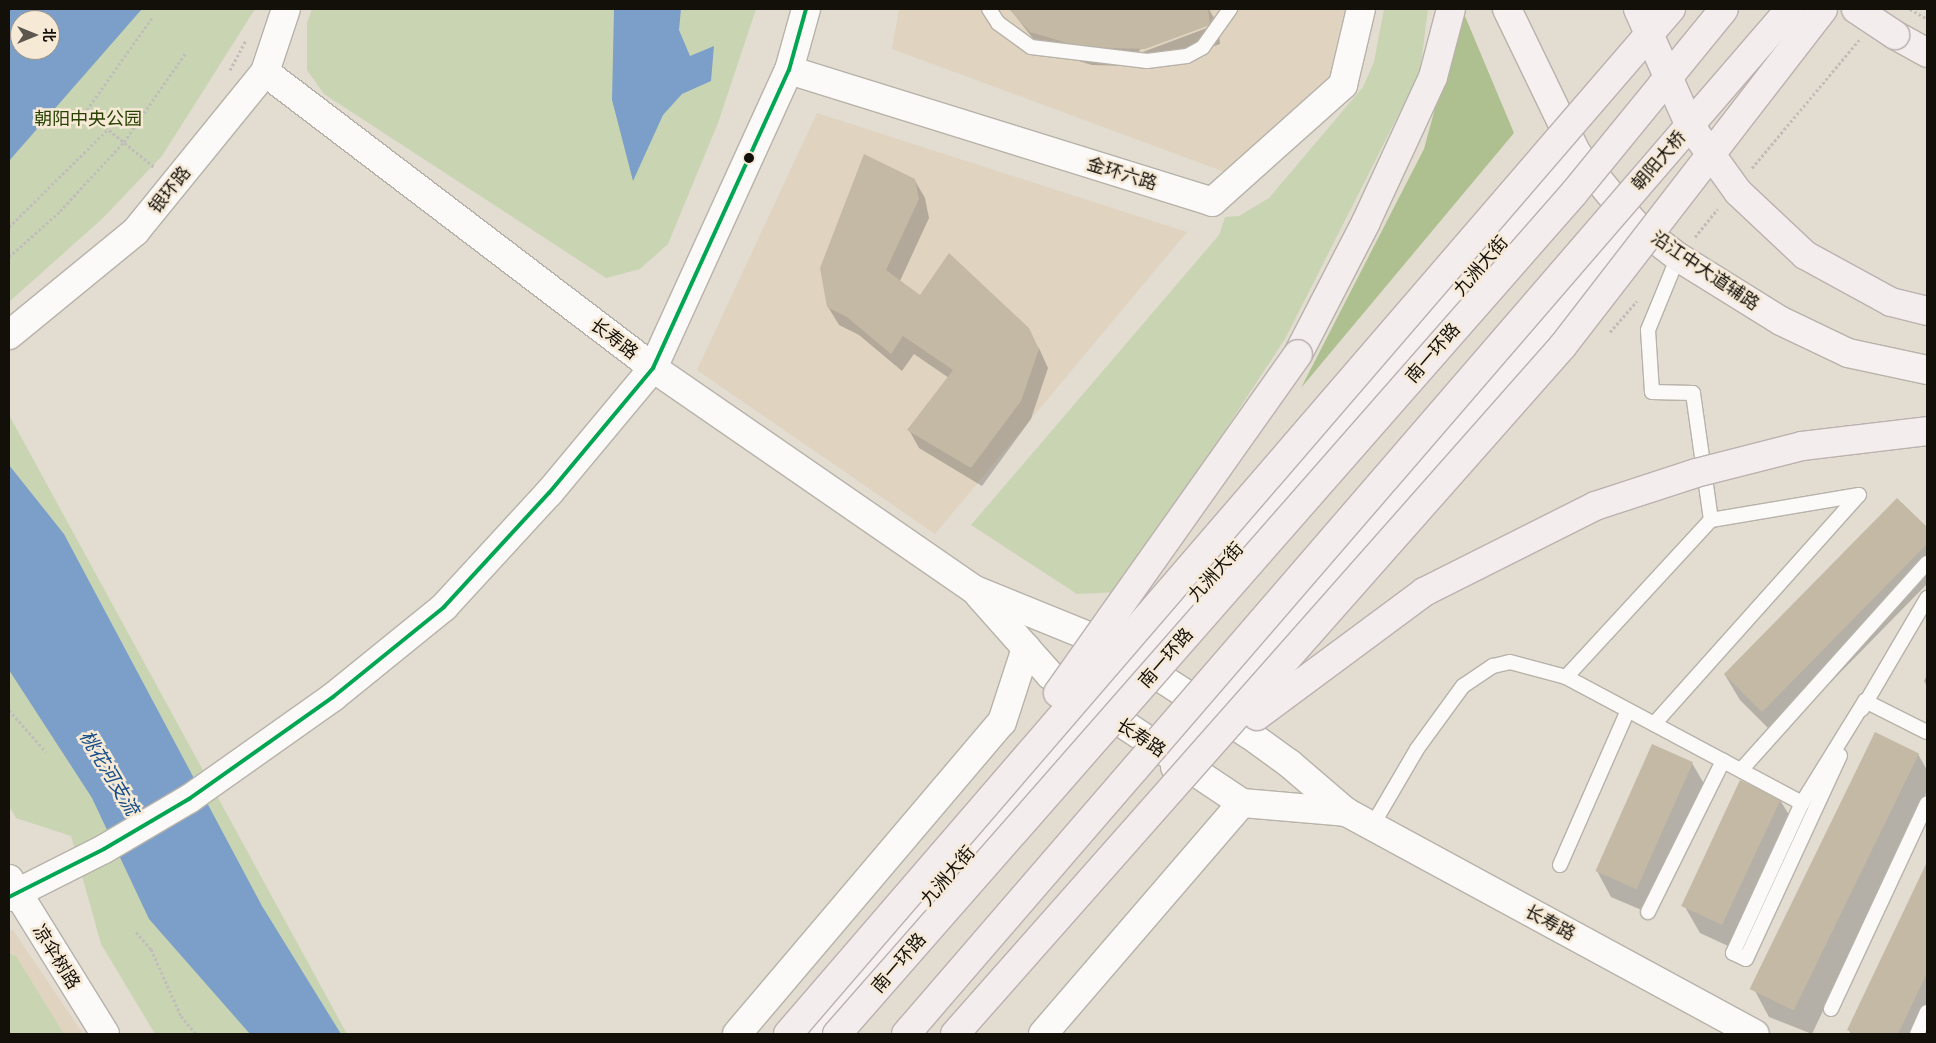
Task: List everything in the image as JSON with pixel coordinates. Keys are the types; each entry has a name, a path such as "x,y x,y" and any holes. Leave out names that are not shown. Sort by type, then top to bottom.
{"highway":[{"path":"777,1034 1071,677 1298,354 1366,222 1433,77 1451,9"},
{"path":"1638,9 1689,124 1738,192 1805,254 1891,302 1927,311"},
{"path":"788,1034 1672,9"},
{"name":"南一环路","path":"837,1034 1574,193 1724,9"},
{"name":"朝阳大桥","path":"906,1034 1790,9"},
{"path":"955,1034 1562,348 1823,9"},
{"path":"1856,9 1895,35 1927,52"},
{"path":"969,1034 1128,854 1266,706 1424,592 1595,506 1687,476 1802,446 1927,431"}],"main road":[{"name":"沿江中大道辅路","path":"1507,9 1577,154 1634,223 1678,257 1781,321 1848,353 1927,370"},
{"name":"九洲大街","path":"813,1034 1134,661 1241,545 1577,154"},
{"path":"940,1034 1178,763 1286,630 1634,223"}],"street":[{"name":"银环路","path":"9,335 135,232 265,72 286,9"},
{"path":"12,890 104,850 189,799 333,697 444,607 549,493 653,368 789,70 806,9"},
{"name":"金环六路","path":"789,70 1212,202 1343,85 1361,9"},
{"name":"长寿路","path":"265,72 653,368 975,590 1108,644 1290,764 1346,812 1755,1034"},
{"name":"长寿路","path":"975,590 1050,675 1094,707 1242,803 1346,812"},
{"path":"737,1034 1002,722 1026,648"},
{"path":"1043,1034 1242,803"},
{"name":"凉伞树路","path":"12,890 105,1034"}],"lane":[{"path":"990,9 998,23 1031,47 1147,61 1187,56 1203,47 1230,9"},
{"path":"1678,257 1648,330 1652,392 1693,393 1711,520"},
{"path":"1566,677 1711,520 1859,495 1654,724"},
{"path":"1741,770 1927,563"},
{"path":"1866,701 1746,959 1733,953 1802,803 1866,701 1927,598"},
{"path":"1372,826 1417,749 1462,686 1493,666 1510,662 1566,677 1802,803"},
{"path":"1866,701 1927,732"},
{"path":"1560,865 1628,710"},
{"path":"1648,912 1723,761"},
{"path":"1831,1009 1927,803"},
{"path":"1917,1034 1927,1012"}],"path":[{"path":"1910,9 1927,19"},
{"path":"152,18 86,111 161,172"},
{"path":"9,257 60,211 124,142 186,52"},
{"path":"9,227 108,129"},
{"path":"9,710 46,752"},
{"path":"136,932 151,949 180,1016 196,1034"}],"shaded area":[{"path":"899,9 1365,9 1358,67 1230,174 892,49"},
{"path":"817,113 1187,232 935,534 697,370"},
{"path":"13,930 83,1034 9,1034 9,931"}],"green space":[{"name":"朝阳中央公园","path":"9,9 255,9 162,156 103,218 9,302"},
{"path":"312,9 756,9 718,123 668,244 640,269 606,278 324,94 307,70 307,23"},
{"path":"1384,9 1428,9 1420,72 1285,339 1119,592 1077,594 971,525 1219,235 1225,217 1239,216 1269,198 1363,87 1374,62"},
{"path":"1462,9 1514,133 1301,388 1424,149"},
{"path":"9,415 347,1034 155,1034 101,944 71,836 16,818 9,806"},
{"path":"9,953 16,956 64,1034 9,1034"}],"water":[{"path":"9,9 142,9 9,161"},
{"path":"614,9 681,9 679,30 690,56 714,46 711,81 682,94 663,115 633,181 612,100"},
{"name":"桃花河支流","path":"9,465 64,534 262,906 341,1034 250,1034 149,919 92,798 9,670"}],"building":[{"path":"1009,9 1208,9 1210,25 1145,49 1081,47 1030,32"},
{"path":"864,154 915,179 919,199 886,270 920,295 949,253 1029,328 1039,349 1021,401 971,468 907,430 953,370 903,336 891,354 847,317 827,307 820,268"},
{"path":"1897,498 1927,527 1927,544 1762,712 1724,674"},
{"path":"1875,732 1919,753 1794,1011 1750,989"},
{"path":"1652,744 1693,762 1637,889 1595,871"},
{"path":"1740,780 1781,799 1722,925 1681,906"},
{"path":"1927,862 1927,973 1898,1034 1855,1034 1847,1030"}],"transit line":[{"path":"9,897 104,849 189,799 333,697 444,607 549,493 653,368 789,70 806,9"}]}
